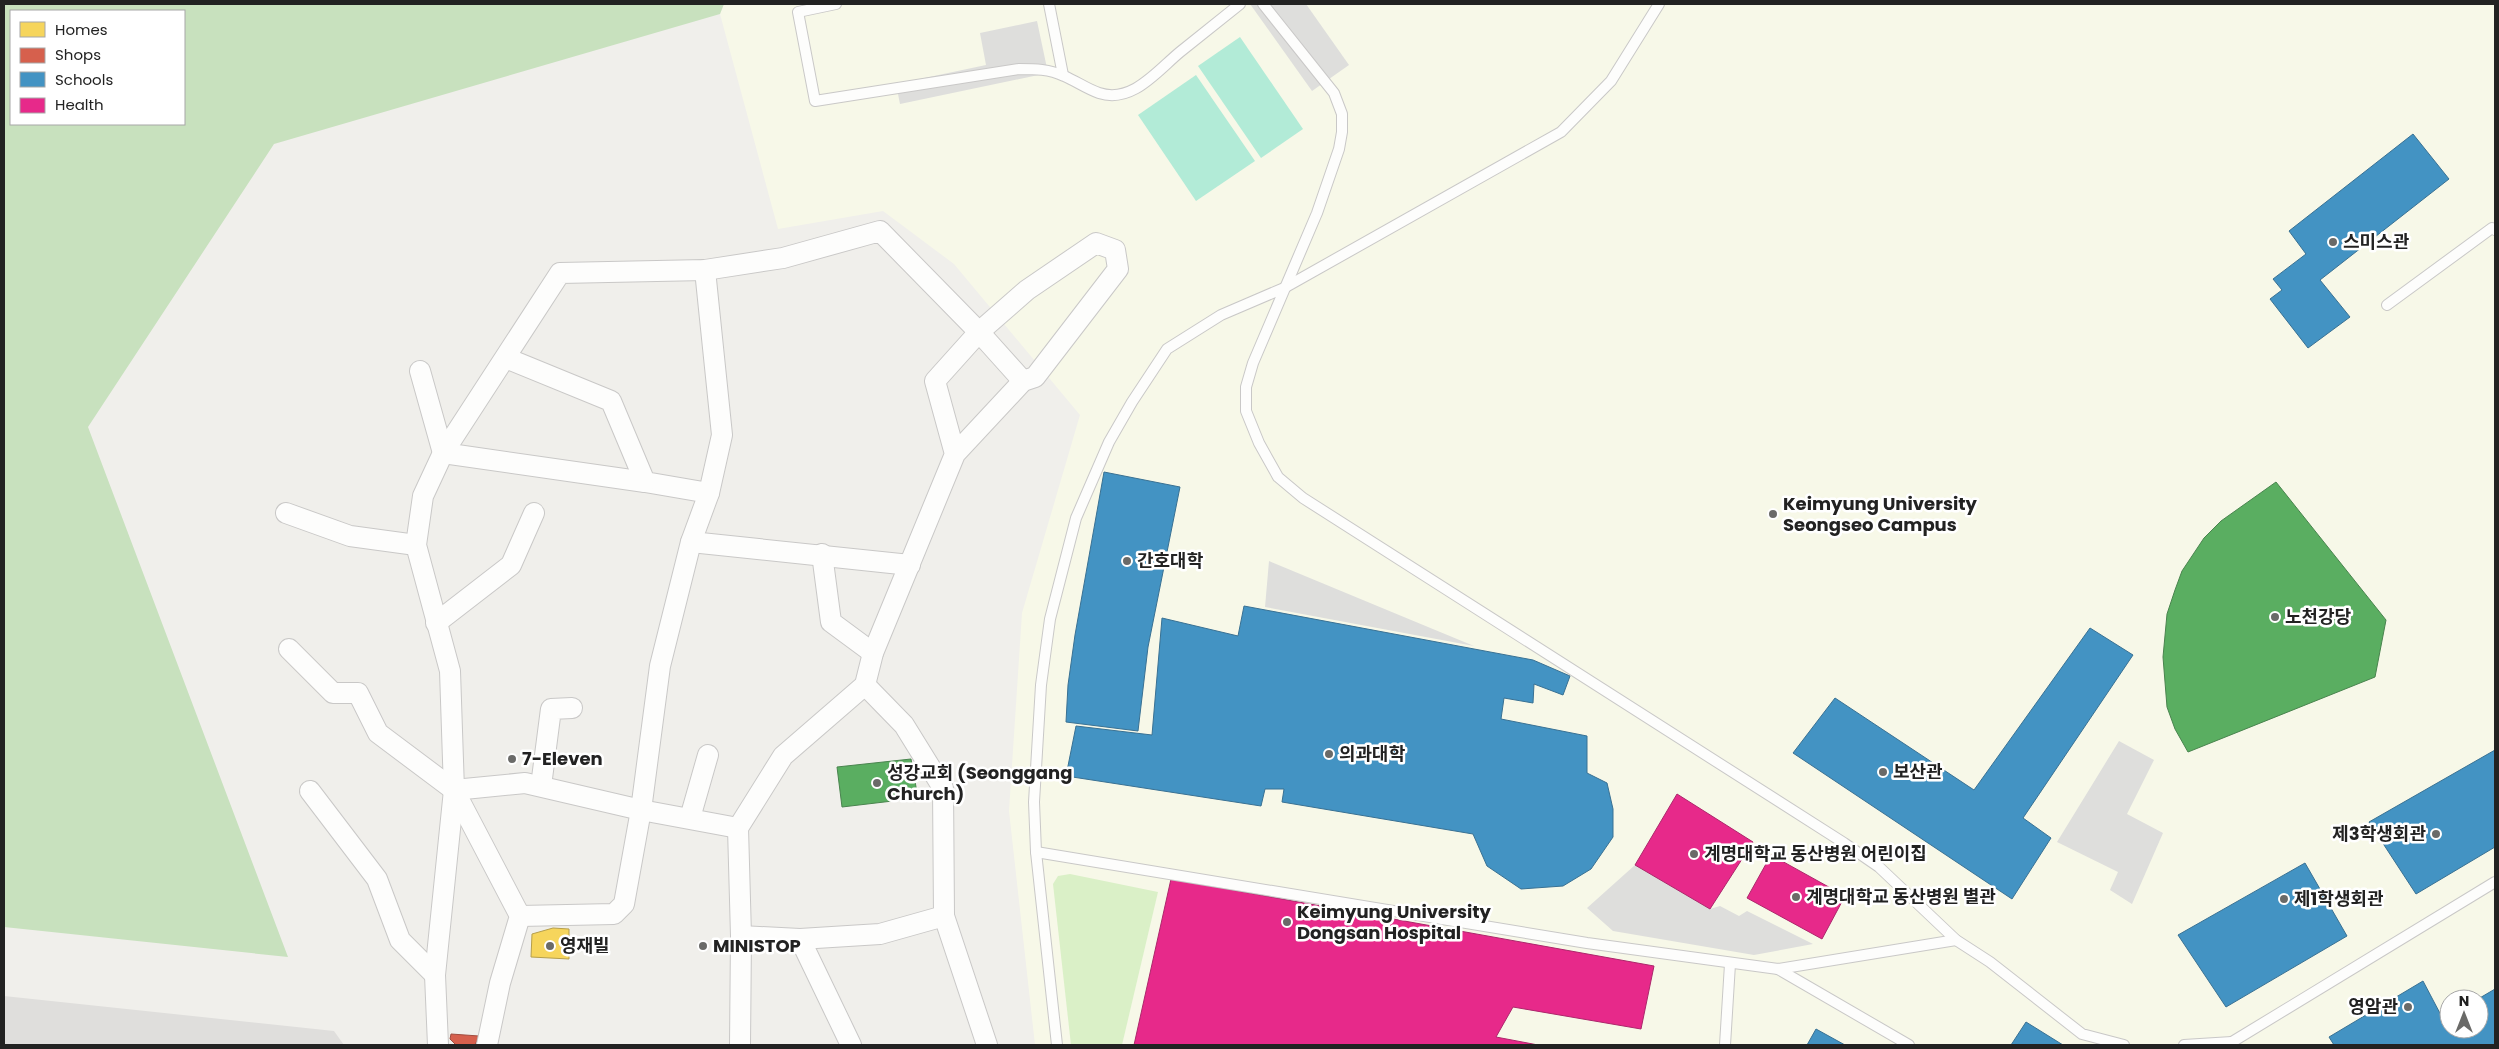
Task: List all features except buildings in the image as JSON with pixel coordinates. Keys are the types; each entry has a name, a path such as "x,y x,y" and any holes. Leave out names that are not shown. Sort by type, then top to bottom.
{"street":[{"path":"438,1045 435,975 454,790 450,671 416,545 423,496 443,453 560,273 705,270 783,258 880,231 979,332 1023,381"},
{"path":"740,1045 741,936 738,828 784,756 866,685 873,653 955,454 1023,381 1035,377 1118,269 1115,250 1096,243 1027,290 979,332 935,381 955,454"},
{"path":"520,916 614,914 624,904 641,810 660,666 691,542 709,493 722,435 705,270"},
{"path":"506,358 611,401 645,482"},
{"path":"420,371 443,453"},
{"path":"443,453 709,493"},
{"path":"286,513 350,536 416,545"},
{"path":"436,623 511,565 534,513"},
{"path":"691,542 822,554 910,565"},
{"path":"822,554 831,622 873,653"},
{"path":"289,649 334,693 358,693 378,733 454,790 520,916 500,983 487,1045"},
{"path":"866,685 904,726 943,788 944,916 987,1045"},
{"path":"541,786 551,710 572,708"},
{"path":"690,818 708,755"},
{"path":"454,790 525,783 641,810 738,828"},
{"path":"310,792 376,879 400,940 435,975"},
{"path":"741,936 800,939 880,934 944,916"},
{"path":"800,939 851,1045"}],"lane":[{"path":"836,4 798,12 816,101 1019,69 1043,69 1063,75 1099,93 1117,95 1134,89 1151,79 1178,53 1240,4"},
{"path":"1049,4 1063,75"},
{"path":"1262,4 1334,93 1342,114 1339,149 1317,213 1253,363 1246,387 1246,411 1258,443 1278,477 1303,498 1440,587 1727,766 1844,842 1879,867 1956,940 1990,962 2082,1034 2124,1045"},
{"path":"1057,1045 1036,852 1034,802 1041,685 1050,619 1076,518 1110,442 1132,402 1167,349 1221,315 1284,288 1561,132 1611,80 1659,4"},
{"path":"2388,305 2492,228 2495,230"},
{"path":"1036,852 1730,964 1778,969 1956,940"},
{"path":"2184,1045 2233,1044 2495,882"},
{"path":"1725,1045 1730,964"},
{"path":"1778,969 1908,1045"}],"shaded area":[{"name":"Keimyung University Seongseo Campus","path":"724,4 2495,4 2495,1045 1035,1045 1009,811 1022,613 1080,415 954,264 883,211 778,229 720,14"},
{"path":"1250,4 1306,4 1349,65 1312,91"},
{"path":"1037,21 1048,73 900,104 896,84 986,65 980,33"},
{"path":"1269,561 1428,627 1474,646 1265,607"},
{"path":"2119,741 2154,760 2127,814 2163,833 2132,904 2110,890 2118,872 2057,842"},
{"path":"1635,865 1710,909 1720,906 1739,916 1747,911 1813,944 1754,955 1613,931 1587,908"},
{"path":"4,996 334,1031 344,1045 4,1045"}],"green space":[{"path":"4,4 724,4 720,14 274,144 88,427 288,957 4,927"},
{"path":"1240,37 1303,129 1261,158 1198,66"},
{"path":"1196,75 1255,161 1196,201 1138,115"},
{"path":"1070,874 1158,892 1122,1045 1071,1045 1053,884 1058,876"}],"place":[{"name":"스미스관","path":"2333,242"},
{"name":"Keimyung University Seongseo Campus","path":"1773,514"},
{"name":"간호대학","path":"1127,561"},
{"name":"노천강당","path":"2275,617"},
{"name":"의과대학","path":"1329,754"},
{"name":"7-Eleven","path":"512,759"},
{"name":"보산관","path":"1883,772"},
{"name":"성강교회 (Seonggang Church)","path":"877,783"},
{"name":"제3학생회관","path":"2436,834"},
{"name":"계명대학교 동산병원 어린이집","path":"1694,854"},
{"name":"계명대학교 동산병원 별관","path":"1796,897"},
{"name":"제1학생회관","path":"2284,899"},
{"name":"Keimyung University Dongsan Hospital","path":"1287,922"},
{"name":"영재빌","path":"550,946"},
{"name":"MINISTOP","path":"703,946"},
{"name":"영암관","path":"2408,1007"}]}
